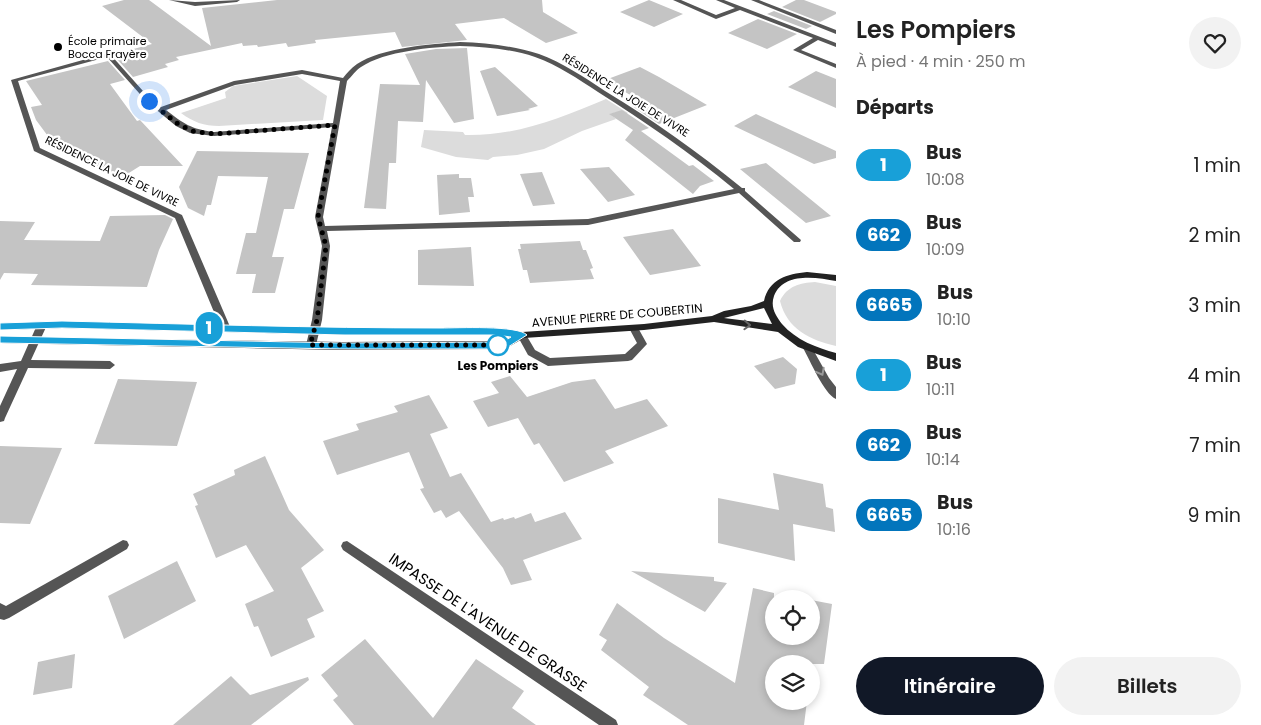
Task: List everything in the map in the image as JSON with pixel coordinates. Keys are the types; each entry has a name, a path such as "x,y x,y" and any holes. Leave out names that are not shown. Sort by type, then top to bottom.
{"main road":[{"path":"836,278 821,275 800,275 782,280 771,290 768,304 769,312 780,329 808,348 836,357"},
{"name":"AVENUE PIERRE DE COUBERTIN","path":"0,327 42,325 314,331 496,332 522,335 634,328 714,319 726,313 752,309 768,304"},
{"name":"AVENUE PIERRE DE COUBERTIN","path":"714,319 734,324 762,325 780,329"},
{"name":"AVENUE PIERRE DE COUBERTIN","path":"0,340 310,345 505,345 522,335"}],"street":[{"path":"172,0 194,4 237,0"},
{"path":"676,0 716,17 741,8"},
{"path":"719,0 836,45"},
{"path":"754,0 836,32"},
{"path":"818,38 796,50 836,66"},
{"name":"RÉSIDENCE LA JOIE DE VIVRE","path":"344,80 358,66 402,51 446,43 490,44 529,53 560,66 644,117 742,190 797,240"},
{"name":"RÉSIDENCE LA JOIE DE VIVRE","path":"226,329 179,217 37,149 14,80 108,55 149,101 178,124 192,131 214,134 335,125"},
{"path":"160,110 244,81 302,72 344,80 318,217 326,246 319,310 310,345"},
{"path":"322,229 588,222 742,190"},
{"path":"0,418 42,325"},
{"path":"522,335 532,352 548,362 619,358 628,357 642,344 634,328"},
{"path":"808,348 824,380 836,395"},
{"path":"0,368 25,364 110,365"},
{"path":"0,609 4,614 123,545"},
{"name":"IMPASSE DE L'AVENUE DE GRASSE","path":"347,546 611,725"}],"shaded area":[{"path":"297,76 327,96 323,120 214,126 199,123 181,113 226,98 225,92 233,86"},
{"path":"606,99 628,113 624,116 617,112 610,114 616,119 582,131 544,149 517,155 493,157 488,160 456,157 421,147 424,130 463,132 465,135 502,133 537,125"},
{"path":"815,282 836,286 836,346 809,337 801,332 783,311 780,301 786,292 794,286"}],"building":[{"path":"124,0 149,0 211,46 202,8 277,0 542,0 543,12 578,33 546,43 504,18 455,24 467,40 402,47 395,32 315,40 316,43 288,47 286,43 258,47 257,45 243,46 242,43 176,57 179,60 165,64 168,67 133,77 117,59 120,58 115,54 152,44 102,6"},
{"path":"649,0 683,14 654,27 620,12"},
{"path":"796,0 804,0 836,12 836,14 820,22 782,7"},
{"path":"774,11 812,26 806,29 767,14"},
{"path":"758,19 797,34 767,49 728,33"},
{"path":"467,48 474,119 454,123 426,80 423,122 398,121 396,163 389,163 386,209 364,208 380,84 420,85 405,54 436,49"},
{"path":"108,61 125,80 110,84 137,121 140,120 183,166 140,166 124,176 113,171 110,172 68,152 63,154 36,120 31,107 42,105 26,81"},
{"path":"495,67 538,106 528,109 530,110 497,116 480,71"},
{"path":"640,67 707,105 659,124 632,106 642,102 605,80"},
{"path":"816,71 836,79 836,108 788,87"},
{"path":"622,110 649,128 641,131 689,166 693,165 714,181 700,186 693,194 625,140 633,130 609,114"},
{"path":"756,114 836,151 836,158 814,164 734,126"},
{"path":"197,151 309,153 294,209 284,209 272,257 284,257 275,293 252,293 256,274 236,274 246,233 256,233 268,177 218,176 211,205 207,205 204,216 188,208 179,187"},
{"path":"766,163 831,216 806,223 740,169"},
{"path":"609,167 635,195 608,202 580,169"},
{"path":"542,172 555,204 533,206 520,174"},
{"path":"459,174 459,178 471,178 474,197 468,197 470,212 439,215 437,175"},
{"path":"165,215 173,219 159,250 147,287 31,285 38,274 4,273 0,280 0,221 35,222 24,240 100,241 110,216"},
{"path":"673,229 701,266 650,275 623,237"},
{"path":"580,241 583,250 586,250 593,268 590,269 594,279 530,283 527,270 523,270 518,249 521,249 520,244"},
{"path":"471,247 474,286 418,285 418,250"},
{"path":"783,357 797,369 795,384 775,389 754,366"},
{"path":"510,376 527,397 572,382 595,379 615,409 647,399 668,426 605,451 614,463 564,482 539,443 534,445 518,418 488,427 473,401 499,393 491,382"},
{"path":"118,379 197,382 177,446 94,444"},
{"path":"429,395 448,428 430,434 450,477 461,473 491,522 503,518 504,520 514,517 515,519 531,513 535,522 565,512 582,539 523,560 532,580 511,585 503,568 459,511 446,518 441,510 434,513 420,489 424,488 409,452 337,475 323,441 359,430 356,424 398,412 394,406"},
{"path":"0,446 62,448 30,524 0,523"},
{"path":"265,456 289,510 324,550 301,568 324,611 307,619 315,637 271,657 258,626 254,627 245,604 274,591 246,545 216,558 195,506 198,505 193,494 235,475 234,470"},
{"path":"773,473 823,484 826,507 833,509 835,532 793,524 795,561 718,543 718,498 779,510"},
{"path":"177,561 196,601 124,639 108,596"},
{"path":"631,571 714,577 714,581 727,583 705,612"},
{"path":"753,588 765,591 765,645 820,645 820,602 832,604 824,664 820,664 820,655 765,655 765,710 806,710 804,725 688,725 643,695 649,687 601,650 607,640 599,635 617,603 664,638 735,683"},
{"path":"365,639 433,718 476,659 524,691 512,708 536,725 354,725 333,700 338,696 321,675"},
{"path":"75,654 72,688 33,695 38,662"},
{"path":"231,676 250,695 308,677 309,680 251,725 173,725"}],"bus line":[{"name":"1","path":"0,327 62,324 345,332 496,332 522,335 505,345 343,346 0,340"}],"place":[{"name":"École primaire Bocca Frayère","path":"58,47"},
{"name":"Les Pompiers","path":"498,345"}],"route":[{"path":"149,101 178,124 192,131 214,134 335,125 318,217 326,246 317,320 310,345 498,345"}]}
